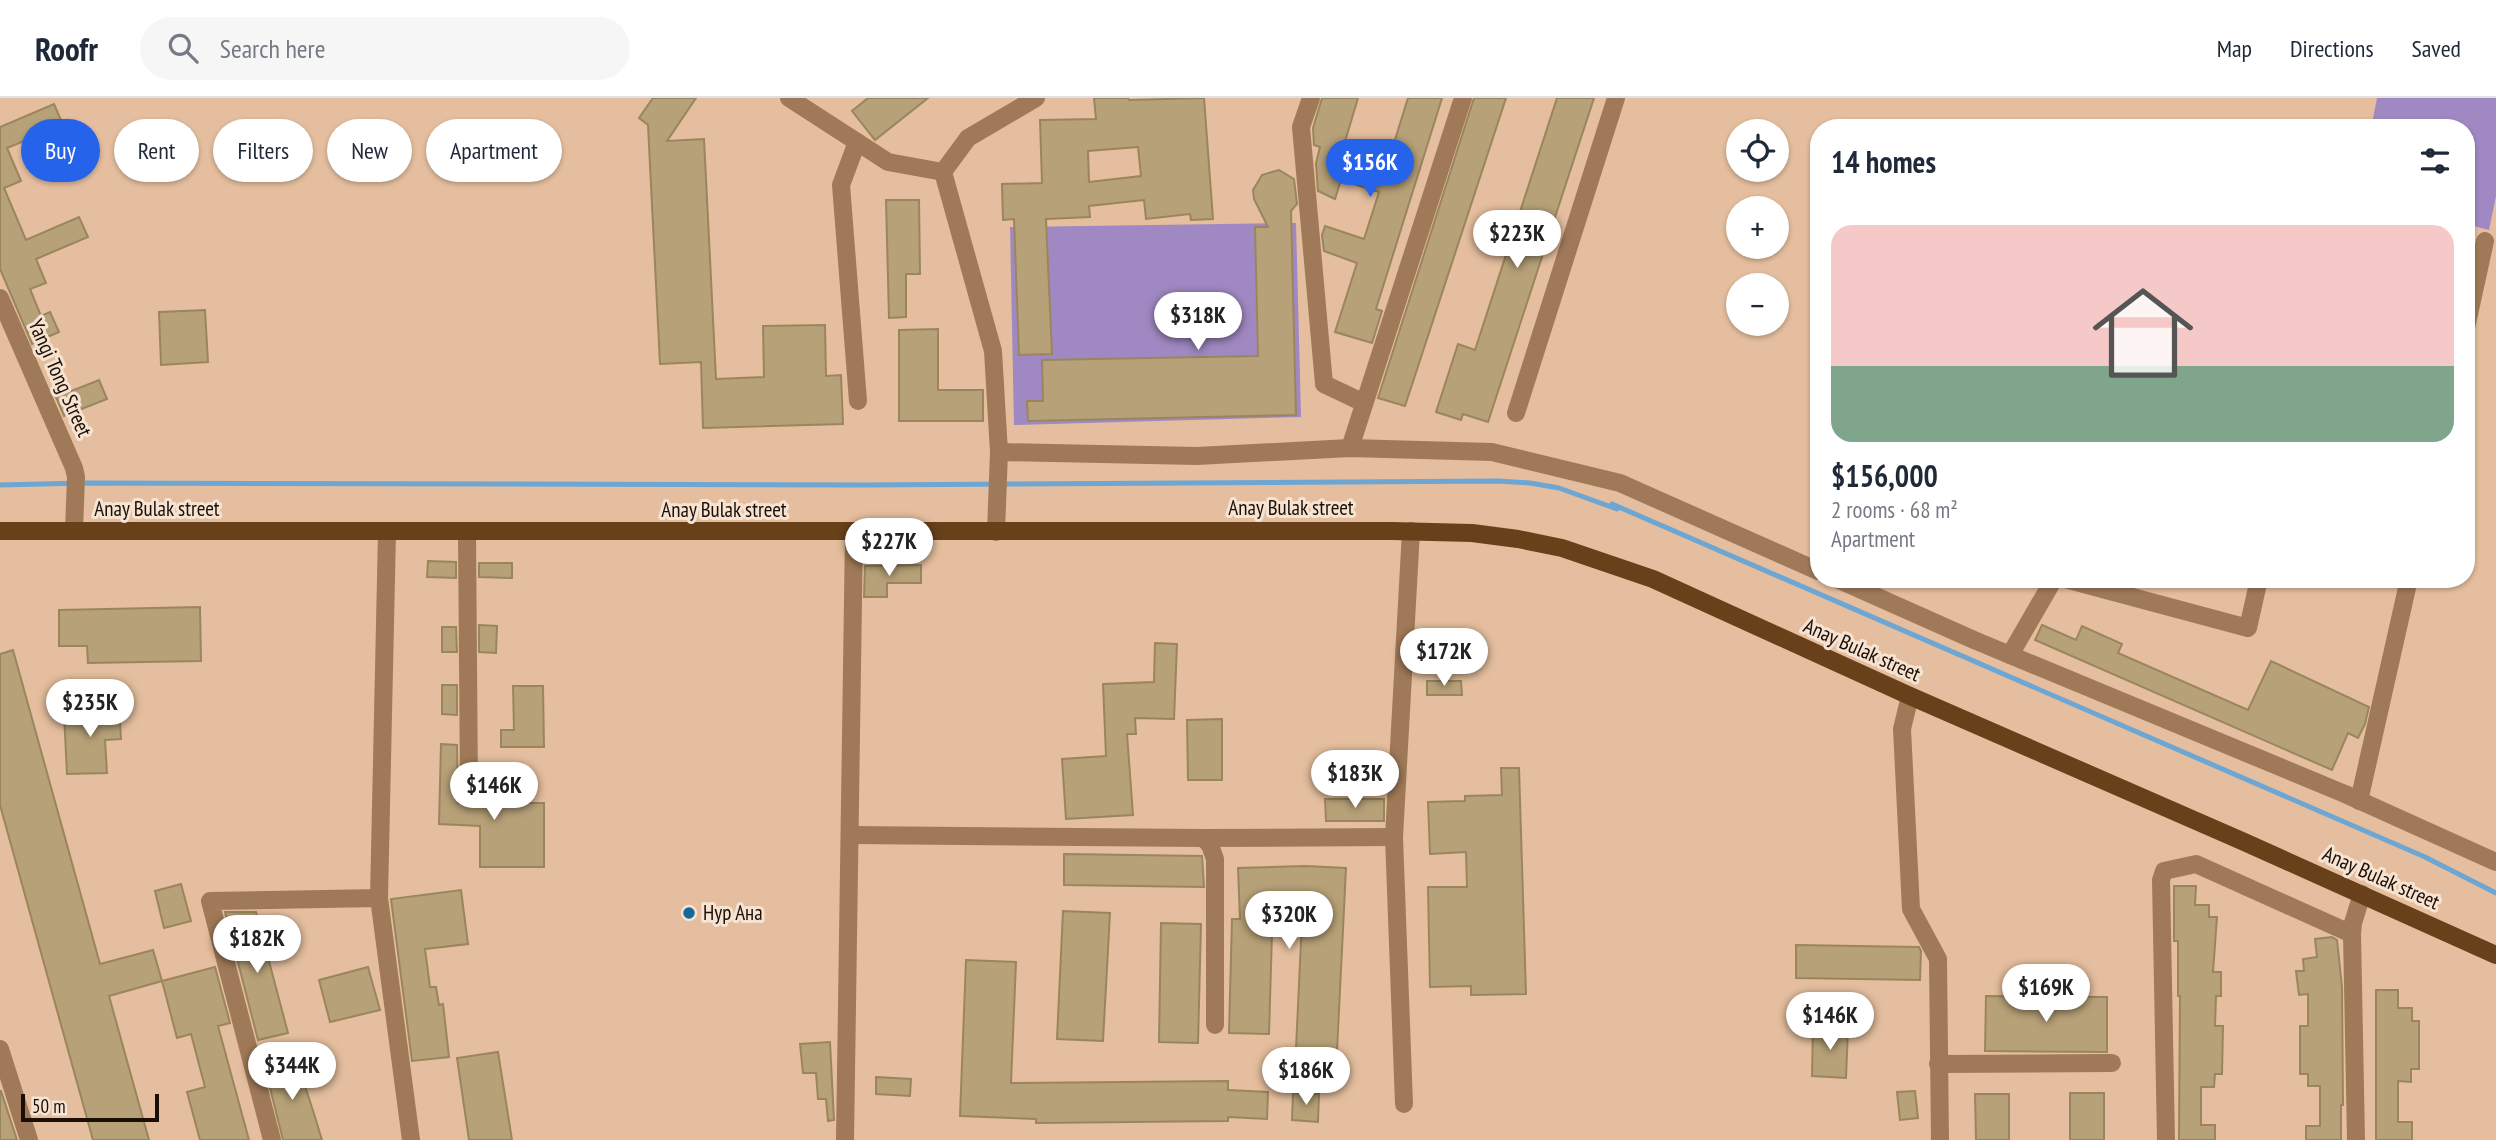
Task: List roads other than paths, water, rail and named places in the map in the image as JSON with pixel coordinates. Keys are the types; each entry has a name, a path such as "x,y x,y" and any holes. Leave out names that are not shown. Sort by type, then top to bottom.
{"main road":[{"name":"Anay Bulak street","path":"0,531 1411,531 1472,533 1518,539 1562,548 1653,579 1910,696 2496,955"}],"street":[{"path":"789,98 888,162 943,172"},
{"path":"943,172 968,138 1036,98"},
{"path":"1311,98 1301,127 1324,384 1364,403"},
{"path":"1350,448 1462,98"},
{"path":"1516,413 1616,98"},
{"path":"857,142 841,185 858,401"},
{"path":"943,172 993,351 999,452 996,532"},
{"path":"2475,287 2485,241"},
{"name":"Yangi Tong Street","path":"0,298 76,477 74,531"},
{"path":"999,452 1197,456 1350,448 1492,452 1620,483 1810,567"},
{"path":"1404,1104 1394,837 1411,531"},
{"path":"845,1140 854,532"},
{"path":"387,533 379,898 411,1140"},
{"path":"467,533 469,790"},
{"path":"1857,588 2496,862"},
{"path":"2010,655 2049,588"},
{"path":"2099,588 2248,628 2257,588"},
{"path":"2359,801 2407,588"},
{"path":"1910,696 1902,729 1911,909 1938,959 1940,1140"},
{"path":"851,835 1394,837"},
{"path":"1203,838 1210,845 1215,859 1216,1025"},
{"path":"2165,1140 2161,880 2164,871 2196,864 2352,934"},
{"path":"2356,1140 2352,934 2362,894"},
{"path":"272,1140 210,901 379,898"},
{"path":"0,1049 29,1140"},
{"path":"1938,1064 2112,1063"}],"waterway":[{"path":"0,485 1530,483 1559,488 1617,509 1612,504 2425,857 2496,893"}],"place":[{"name":"Нур Ана","path":"689,913"}]}
